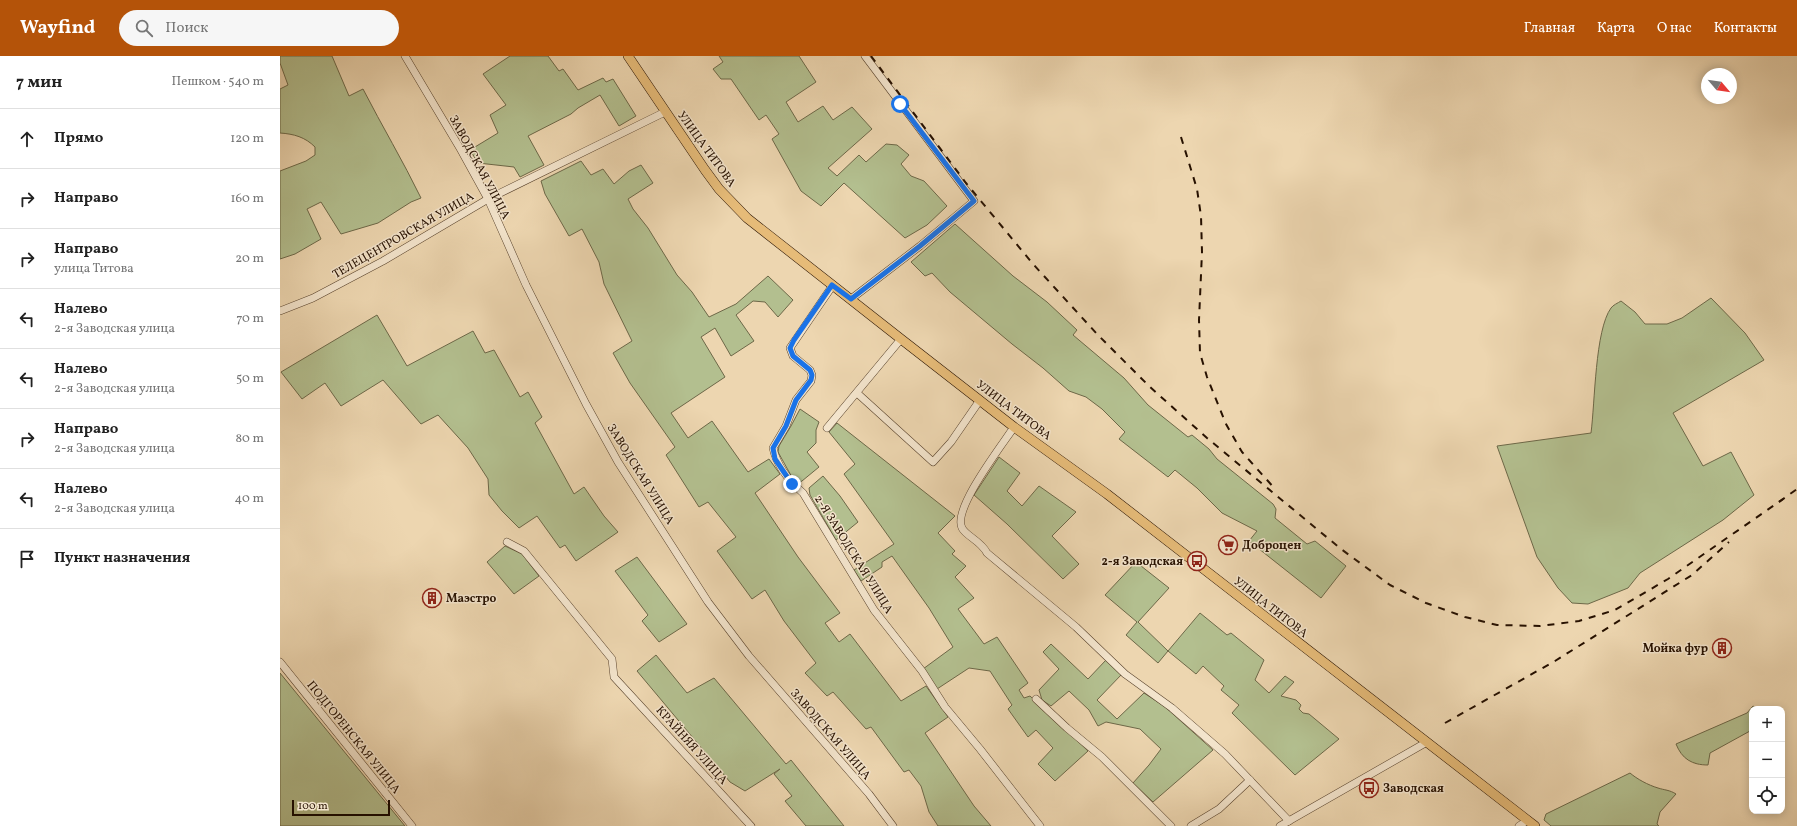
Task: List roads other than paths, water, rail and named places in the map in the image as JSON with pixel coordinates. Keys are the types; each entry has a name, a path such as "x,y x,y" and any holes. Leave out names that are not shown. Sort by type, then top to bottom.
{"main road":[{"name":"УЛИЦА ТИТОВА","path":"628,56 719,189 747,218 1014,427 1107,494 1531,823"}],"street":[{"name":"ЗАВОДСКАЯ УЛИЦА","path":"405,56 461,150 488,199 526,285 586,404 618,462 663,530 687,571 708,602 749,656 868,794 893,826"},
{"path":"851,299 920,246 974,201 865,56"},
{"name":"ТЕЛЕЦЕНТРОВСКАЯ УЛИЦА","path":"280,310 308,300 357,275 488,199 665,112"},
{"name":"2-Я ЗАВОДСКАЯ УЛИЦА","path":"832,285 790,348 793,356 810,370 812,375 811,380 796,400 786,426 773,448 775,459 792,484 803,492 874,610 922,671 945,707 1040,826"},
{"path":"827,428 901,339"},
{"path":"856,393 933,462 951,442 980,400"},
{"path":"1014,427 971,492 962,509 960,520 962,528 983,545 987,553 1076,627 1125,674 1172,708 1225,754 1289,821"},
{"name":"КРАЙНЯЯ УЛИЦА","path":"507,542 524,551 612,659 616,678 751,826"},
{"name":"ПОДГОРЕНСКАЯ УЛИЦА","path":"280,662 412,826"},
{"path":"1036,699 1067,728 1102,757 1171,826"},
{"path":"1280,826 1427,742"},
{"path":"1191,826 1219,809 1250,780"},
{"path":"1519,826 1531,823"}],"railway":[{"path":"871,56 966,183 1033,264 1097,334 1150,387 1207,438 1341,549 1390,585 1426,603 1465,617 1497,625 1540,626 1579,621 1615,610 1668,579 1783,499"},
{"path":"1181,137 1197,189 1201,216 1202,252 1199,320 1200,353 1207,377 1226,424 1242,452 1276,490"},
{"path":"1779,502 1797,489"},
{"path":"1445,723 1555,661 1692,575 1729,542"}],"place":[{"name":"Доброцен","path":"1228,545"},
{"name":"2-я Заводская","path":"1197,561"},
{"name":"Маэстро","path":"432,598"},
{"name":"Мойка фур","path":"1722,648"},
{"name":"Заводская","path":"1369,788"}]}
